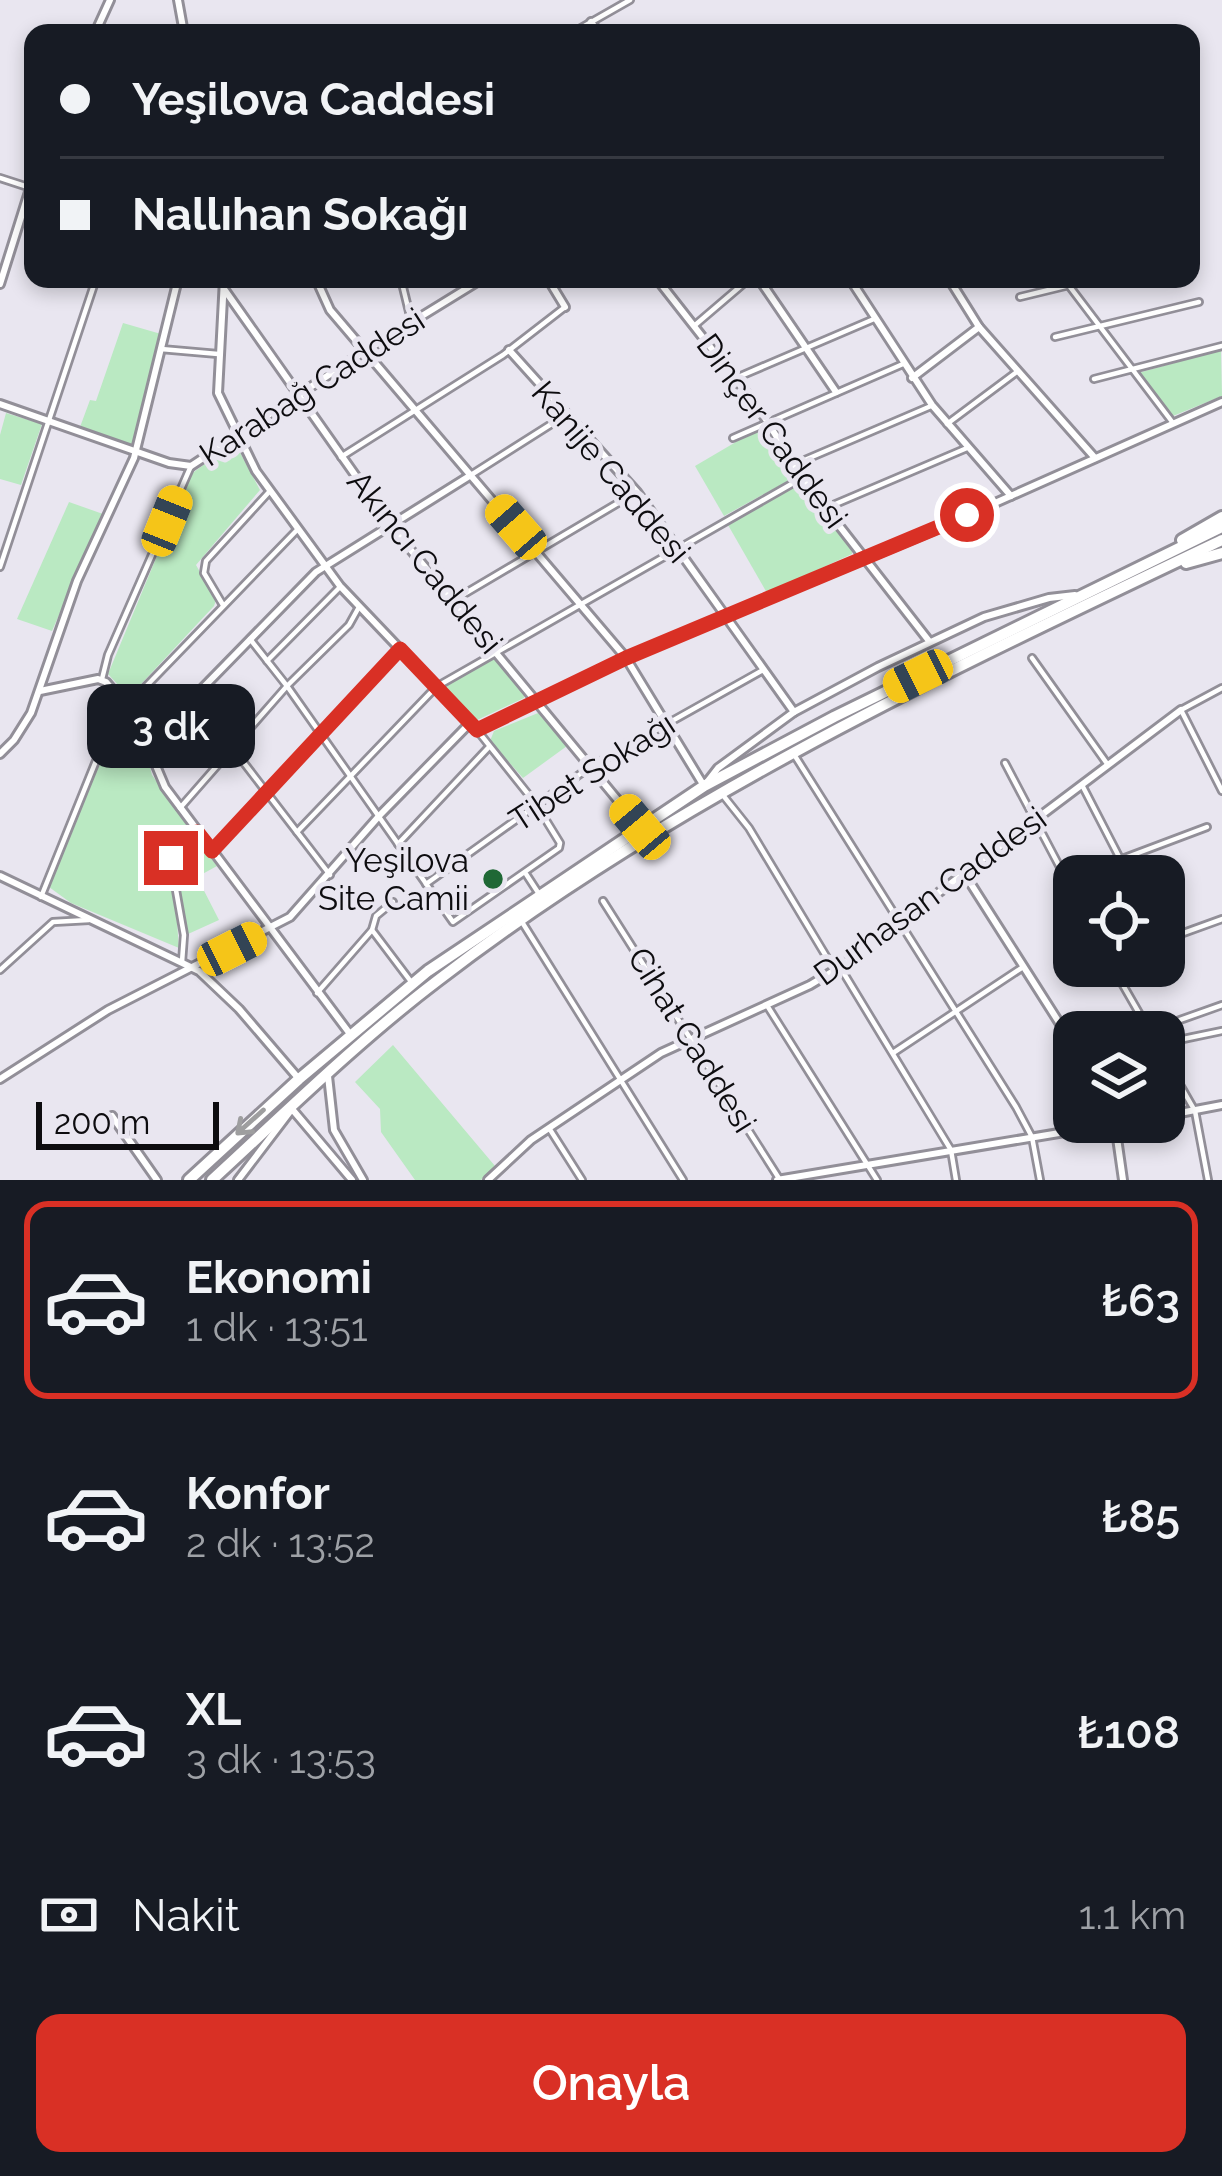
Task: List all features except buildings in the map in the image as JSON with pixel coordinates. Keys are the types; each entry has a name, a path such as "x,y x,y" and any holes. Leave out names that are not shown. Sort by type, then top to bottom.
{"highway":[{"path":"1168,559 1222,517"},
{"path":"212,1180 436,982 522,922 722,793 1168,559 1222,526"},
{"path":"189,1180 298,1078 413,984 704,786 1084,594 1222,540"},
{"path":"1168,559 1222,553"}],"street":[{"path":"588,24 630,0"},
{"path":"0,284 24,208"},
{"path":"0,567 93,288"},
{"path":"0,754 21,730 40,692 70,597 135,452 176,288"},
{"path":"224,288 218,393 269,492 340,586 489,745 536,804 558,838 559,848 453,922 250,639"},
{"name":"Akıncı Caddesi","path":"227,288 392,526 640,827"},
{"path":"320,288 330,310 626,658 704,786 718,768 794,712 929,641 1024,604 1084,594"},
{"path":"403,288 411,322"},
{"name":"Karabağ Caddesi","path":"0,404 178,466 191,466 467,288"},
{"path":"340,457 509,350 565,307 553,288"},
{"name":"Dinçer Caddesi","path":"664,288 767,420 802,478 929,641"},
{"path":"694,326 738,288"},
{"path":"765,288 836,392"},
{"path":"856,288 932,405 1011,496"},
{"path":"955,288 979,327 1095,458"},
{"path":"1020,298 1049,288"},
{"path":"1070,288 1173,423"},
{"path":"1055,337 1199,302"},
{"path":"736,378 875,319"},
{"path":"912,378 979,327"},
{"path":"1094,379 1222,346"},
{"path":"161,349 218,354"},
{"name":"Kanije Caddesi","path":"509,350 637,492 794,712"},
{"path":"733,438 903,364"},
{"path":"947,424 1018,371"},
{"path":"0,1079 107,1010 290,917 379,816 473,727 1222,402"},
{"path":"793,465 932,405"},
{"path":"148,743 324,566 564,416"},
{"path":"826,508 968,448"},
{"path":"102,679 108,655 191,466"},
{"path":"298,832 436,687 802,478"},
{"path":"223,605 204,573 206,561 269,492"},
{"path":"454,600 637,492"},
{"path":"41,897 124,702 297,530"},
{"path":"267,661 340,586"},
{"path":"180,808 287,686 349,625 359,606"},
{"path":"212,851 400,649"},
{"path":"1031,658 1108,765"},
{"name":"Tibet Sokağı","path":"426,884 590,767 763,670"},
{"path":"40,692 102,679"},
{"path":"102,679 124,702 148,743 159,779 350,1034"},
{"path":"1222,688 1181,710 1222,791"},
{"path":"194,698 330,875"},
{"name":"Durhasan Caddesi","path":"488,1180 549,1128 691,1037 840,967 1181,710"},
{"path":"398,844 482,758 489,745"},
{"path":"793,753 1032,1137 1040,1180"},
{"path":"1004,763 1053,855"},
{"path":"1082,785 1117,855"},
{"path":"722,793 893,1053 951,1150 956,1180"},
{"path":"1133,855 1207,827"},
{"path":"182,962 184,935 171,862 197,832"},
{"path":"524,872 539,894"},
{"path":"964,873 1053,1012"},
{"path":"0,876 195,968 298,1078"},
{"name":"Cihat Caddesi","path":"603,901 779,1180"},
{"path":"316,993 372,930 376,916 393,902"},
{"path":"0,970 53,922 89,920"},
{"path":"1185,933 1222,920"},
{"path":"522,922 683,1180"},
{"path":"372,930 413,984"},
{"path":"893,1053 1024,966"},
{"path":"765,1004 877,1180"},
{"path":"1185,1018 1222,1005"},
{"path":"1185,1038 1222,1031"},
{"path":"328,1076 334,1130 363,1180"},
{"path":"1185,1094 1195,1111 1208,1180"},
{"path":"1185,1113 1222,1106"},
{"path":"238,1180 292,1109 352,1180"},
{"path":"112,1116 157,1180"},
{"path":"549,1128 582,1180"},
{"path":"779,1180 1053,1133"},
{"path":"1118,1143 1123,1180"}],"green space":[{"path":"123,323 161,334 132,445 80,427 90,400 96,401"},
{"path":"1221,350 1222,396 1173,416 1138,373"},
{"path":"6,413 42,424 21,485 0,479 0,435"},
{"path":"765,425 795,477 724,516 695,466"},
{"path":"231,445 237,447 260,490 196,565 216,600 214,606 129,697 108,674 191,474"},
{"path":"801,483 852,554 767,593 728,525"},
{"path":"69,502 103,514 52,631 17,619"},
{"path":"497,657 524,698 475,721 443,687"},
{"path":"120,713 140,730 152,775 190,829 165,858 179,948 71,903 49,887"},
{"path":"538,713 567,746 523,778 490,741 494,731"},
{"path":"196,839 217,866 197,877 219,920 188,934 173,862"},
{"path":"393,1045 495,1166 481,1180 415,1180 381,1132 380,1109 355,1082"}],"place":[{"name":"Yeşilova Site Camii","path":"493,879"}],"route":[{"path":"171,858 197,832 212,851 400,649 477,730 626,658 967,515"}]}
